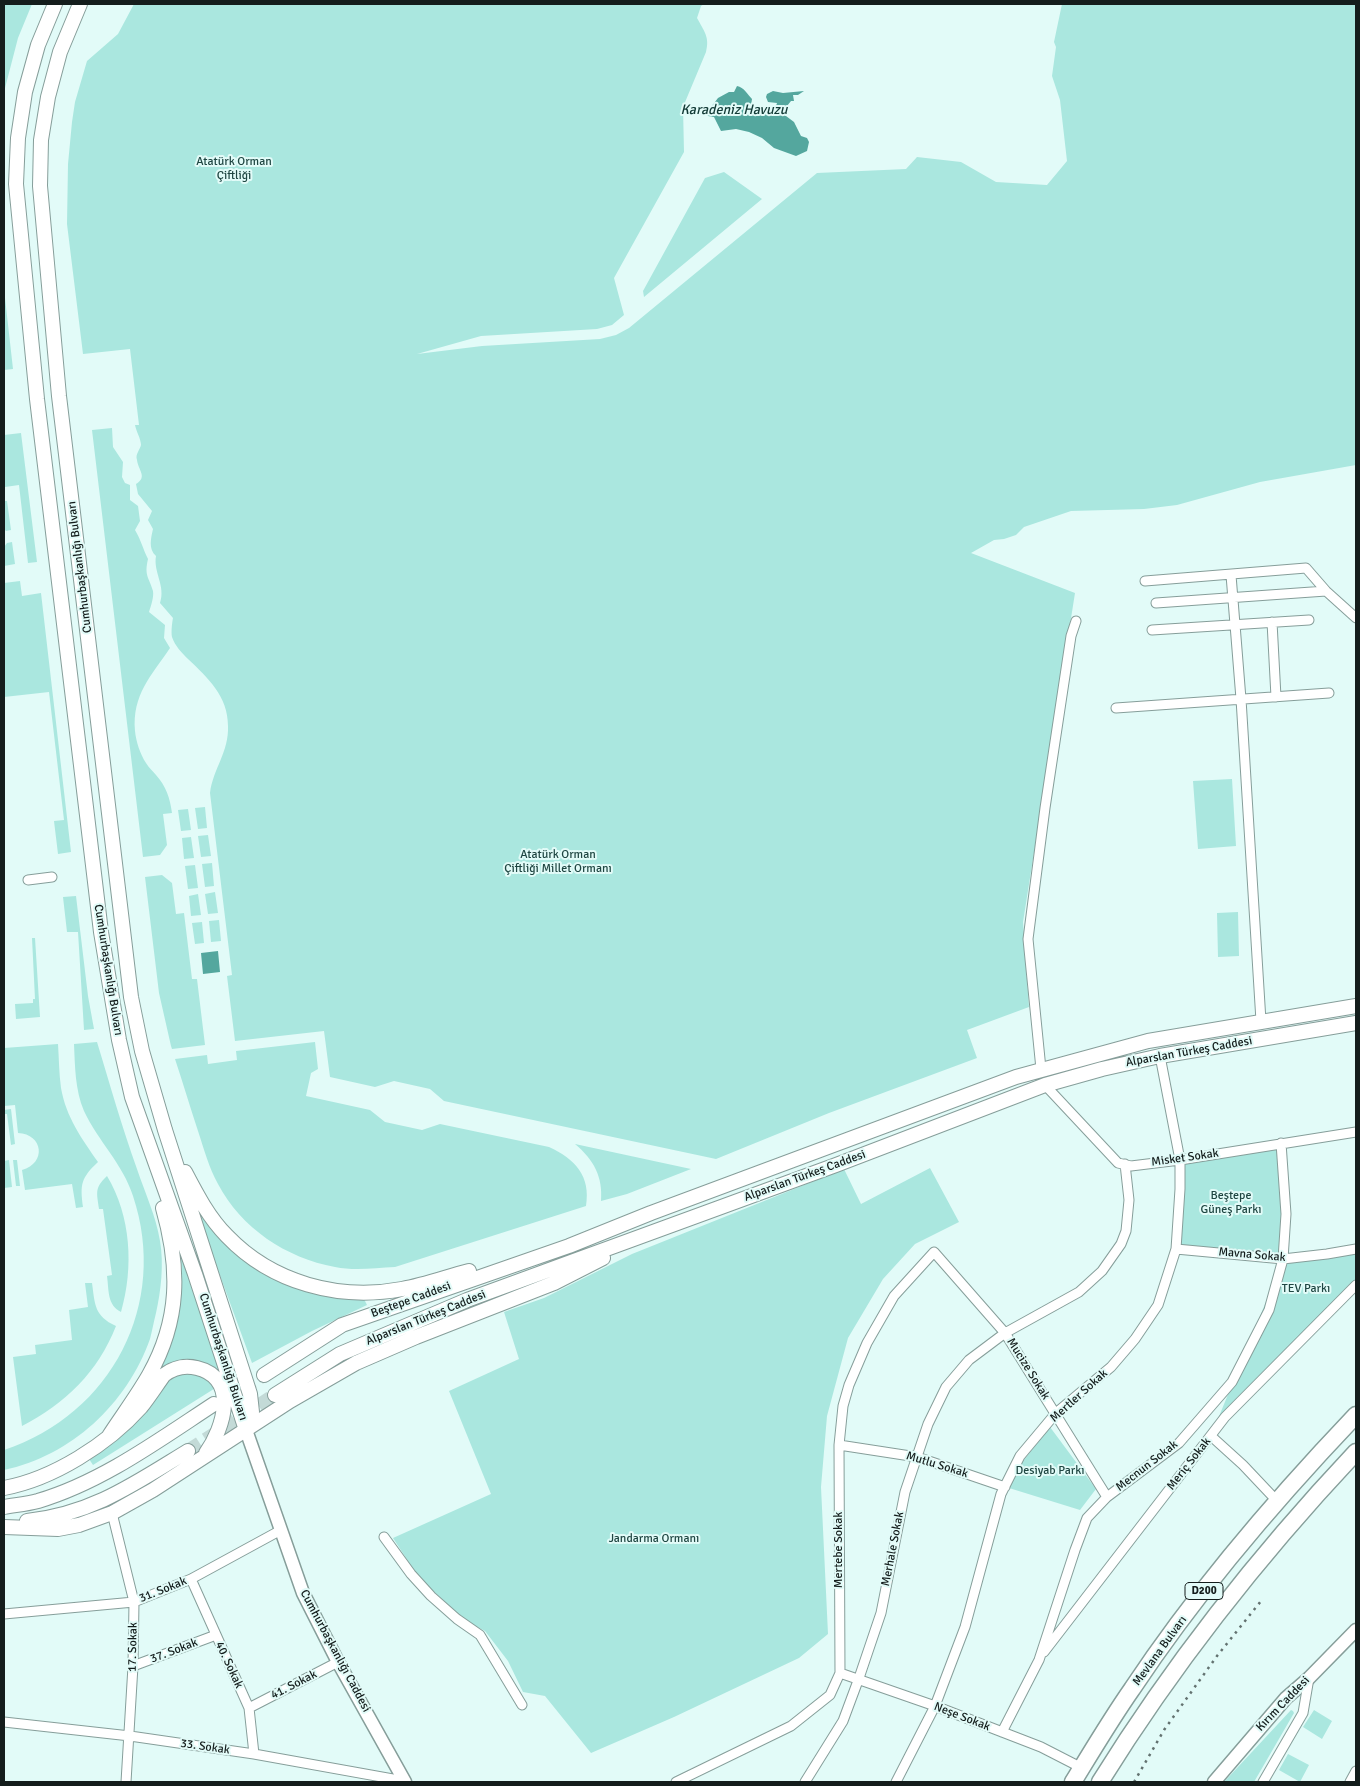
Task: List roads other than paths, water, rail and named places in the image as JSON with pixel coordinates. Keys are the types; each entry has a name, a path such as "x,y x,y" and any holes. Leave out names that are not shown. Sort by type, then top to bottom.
{"highway":[{"name":"Mevlana Bulvarı","path":"1073,1782 1132,1688 1217,1574 1277,1501 1356,1415"},
{"name":"Mevlana Bulvarı","path":"1100,1782 1122,1746 1200,1635 1288,1526 1356,1452"}],"main road":[{"name":"Cumhurbaşkanlığı Bulvarı","path":"55,4 38,45 25,92 18,138 16,184 37,399 101,932 119,1040 132,1097 195,1274 246,1430"},
{"name":"Cumhurbaşkanlığı Bulvarı","path":"80,4 60,52 48,97 41,140 40,186 59,396 131,997 142,1051 165,1130 250,1394 252,1412 246,1430"},
{"name":"Alparslan Türkeş Caddesi","path":"569,1246 1016,1076 1148,1041 1356,1006"},
{"name":"Alparslan Türkeş Caddesi","path":"275,1394 340,1354 467,1300 1045,1086 1102,1069 1160,1056 1356,1023"},
{"path":"109,1436 150,1374 169,1326 175,1293 174,1261 168,1224 138,1133 132,1097"},
{"path":"165,1130 201,1201 227,1237 258,1261 278,1273 324,1290 366,1292 402,1289 569,1246"},
{"path":"4,1525 58,1529 79,1525 112,1513 203,1458 290,1400 356,1363 416,1337 554,1283 652,1232"},
{"name":"Beştepe Caddesi","path":"264,1375 342,1325 569,1246"},
{"path":"4,1488 33,1479 82,1457 142,1406 164,1375 177,1368 192,1367 206,1371 219,1382 225,1404 223,1418 217,1434 203,1458"},
{"path":"4,1507 37,1501 69,1490 92,1479 131,1458 214,1404"},
{"name":"Cumhurbaşkanlığı Caddesi","path":"246,1430 303,1593 338,1662 405,1781"},
{"path":"4,1525 46,1519 110,1498 188,1451"},
{"name":"Kırım Caddesi","path":"1214,1782 1283,1701 1309,1678 1356,1630"}],"street":[{"path":"1145,581 1306,568 1326,591 1356,618"},
{"path":"1231,575 1261,1021"},
{"path":"1156,603 1326,591"},
{"path":"1152,630 1309,620"},
{"path":"1041,1069 1028,939 1045,808 1063,698 1070,636 1076,621"},
{"path":"1272,622 1276,697"},
{"path":"1116,708 1330,692"},
{"path":"28,880 52,877"},
{"name":"Mertler Sokak","path":"896,1782 935,1706 965,1628 1001,1494 1020,1456 1056,1414 1111,1367 1135,1340 1158,1305 1176,1249 1180,1189 1180,1160 1160,1056"},
{"path":"1045,1086 1118,1163 1125,1164"},
{"name":"Misket Sokak","path":"1125,1164 1131,1166 1180,1160 1356,1132"},
{"name":"Mecnun Sokak","path":"1002,1732 1039,1658 1087,1518 1107,1497 1179,1442 1232,1382 1269,1310 1283,1259 1286,1214 1281,1143"},
{"name":"Merhale Sokak","path":"805,1782 843,1721 859,1678 881,1613 905,1492 928,1424 946,1387 969,1360 1005,1333 1078,1292 1102,1271 1121,1244 1126,1231 1129,1200 1125,1164"},
{"name":"Mavna Sokak","path":"1176,1249 1283,1259 1356,1249"},
{"name":"Mucize Sokak","path":"934,1252 1005,1333 1107,1497"},
{"name":"Mertebe Sokak","path":"676,1782 791,1726 830,1695 840,1673 839,1445 843,1406 849,1384 867,1342 894,1296 934,1252"},
{"name":"Meriç Sokak","path":"1039,1658 1226,1417 1356,1285"},
{"path":"1211,1436 1243,1464 1277,1501"},
{"name":"Mutlu Sokak","path":"839,1445 917,1457 1004,1487"},
{"name":"17. Sokak","path":"112,1513 134,1602 130,1736 126,1782"},
{"name":"31. Sokak","path":"4,1614 134,1602 191,1579 281,1530"},
{"path":"384,1537 411,1574 431,1596 457,1619 480,1635 522,1705"},
{"name":"40. Sokak","path":"191,1579 249,1708 254,1754"},
{"name":"37. Sokak","path":"133,1666 216,1636"},
{"name":"41. Sokak","path":"249,1708 338,1662"},
{"name":"Neşe Sokak","path":"840,1673 859,1678 1041,1747 1082,1768"},
{"path":"1263,1782 1303,1713 1309,1678"},
{"name":"33. Sokak","path":"4,1722 130,1736 254,1754 405,1781"},
{"path":"1350,1782 1356,1771"}],"water":[{"name":"Karadeniz Havuzu","path":"737,86 746,91 752,99 751,106 757,109 763,107 775,109 777,103 768,102 766,97 767,94 773,91 783,93 804,91 798,95 793,95 794,101 791,101 787,106 779,105 778,110 794,122 801,136 807,138 809,142 807,151 796,156 774,148 762,138 749,132 736,129 721,131 714,117 702,115 701,113 711,107 718,98 729,92 734,92"},
{"path":"218,951 220,972 203,974 201,953"}],"tunnel":[{"path":"223,1399 264,1375"},
{"path":"188,1451 275,1395"}],"railway":[{"path":"1134,1782 1164,1730 1217,1656 1261,1601"}],"park label":[{"name":"Atatürk Orman Çiftliği","path":"234,169"},
{"name":"Atatürk Orman Çiftliği Millet Ormanı","path":"558,862"},
{"name":"Beştepe Güneş Parkı","path":"1231,1203"},
{"name":"TEV Parkı","path":"1306,1289"},
{"name":"Desiyab Parkı","path":"1050,1471"},
{"name":"Jandarma Ormanı","path":"654,1539"}]}
